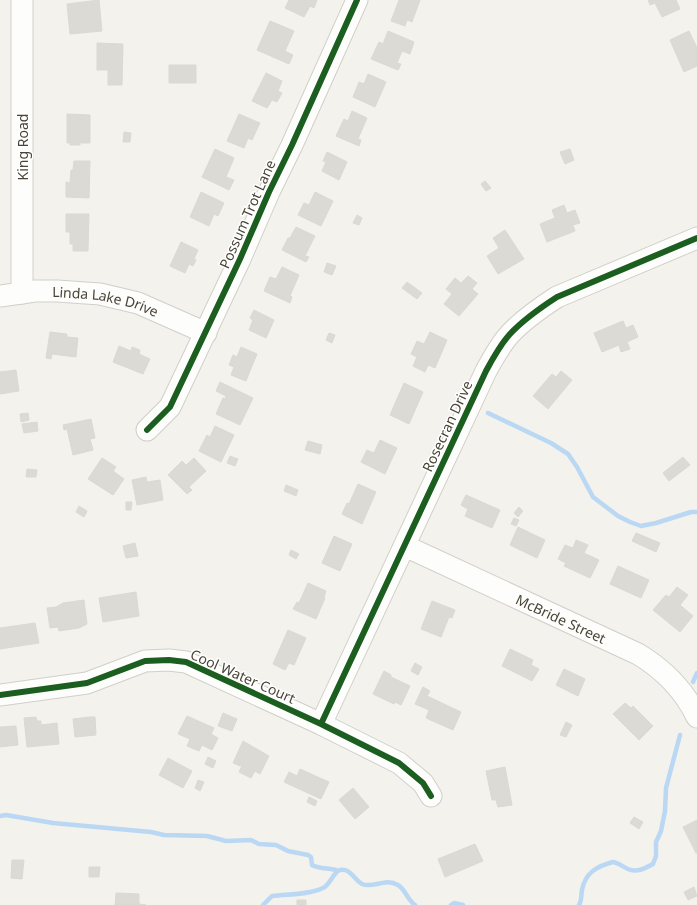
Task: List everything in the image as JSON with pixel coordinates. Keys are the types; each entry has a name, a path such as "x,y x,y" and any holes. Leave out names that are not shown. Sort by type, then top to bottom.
{"street":[{"name":"King Road","path":"22,0 22,293"},
{"name":"Possum Trot Lane","path":"147,430 170,407 206,333 357,0"},
{"name":"Rosecran Drive","path":"321,724 486,371 510,334 540,308 557,297 697,238"},
{"name":"Linda Lake Drive","path":"0,296 34,291 100,294 138,303 206,333"},
{"name":"McBride Street","path":"405,546 638,654 651,662 676,684 688,700 697,717"},
{"name":"Cool Water Court","path":"0,695 87,682 145,661 169,660 186,662 321,724 399,763 422,783 431,796"}],"building":[{"path":"99,0 102,31 70,34 67,4"},
{"path":"289,0 317,0 314,8 310,6 304,17 285,8"},
{"path":"399,0 420,0 412,22 407,20 405,26 391,21"},
{"path":"648,0 676,0 680,9 662,17 655,3 650,5"},
{"path":"270,21 294,31 285,51 293,55 289,64 257,50"},
{"path":"388,31 414,42 410,54 402,51 397,63 401,64 398,70 371,59 379,42 383,44"},
{"path":"689,31 697,48 697,66 684,72 670,40"},
{"path":"97,43 123,44 122,85 108,85 108,70 97,70"},
{"path":"169,65 196,65 196,83 169,83"},
{"path":"266,73 282,81 278,91 282,93 277,102 272,100 267,108 252,101"},
{"path":"368,74 386,82 375,107 353,97 359,82 364,84"},
{"path":"352,111 367,118 358,139 361,140 359,146 336,136 344,119 348,121"},
{"path":"67,114 90,115 90,143 70,145 70,143 67,143"},
{"path":"239,114 260,123 252,140 248,138 244,148 227,141"},
{"path":"124,132 131,133 130,142 123,142"},
{"path":"215,149 234,158 226,177 234,180 229,190 202,177"},
{"path":"570,149 574,160 565,164 560,152"},
{"path":"327,152 347,162 339,180 322,171 326,162 323,161"},
{"path":"74,161 90,161 89,198 66,197 66,182 70,183 71,170 73,170"},
{"path":"485,181 491,188 486,191 481,184"},
{"path":"201,192 224,203 218,216 214,214 209,226 190,217"},
{"path":"315,192 333,201 321,226 298,215 304,203 309,205"},
{"path":"564,205 567,213 575,210 580,223 573,225 575,231 547,242 540,224 555,218 552,210"},
{"path":"66,214 89,214 88,251 73,251 73,244 70,244 70,232 66,232"},
{"path":"357,215 362,218 359,225 353,223"},
{"path":"296,227 315,236 305,256 309,257 306,262 282,250"},
{"path":"505,230 524,259 498,274 487,256 499,248 493,238"},
{"path":"181,242 198,250 193,266 189,264 185,273 170,266"},
{"path":"327,263 336,266 332,275 324,272"},
{"path":"282,267 299,275 290,296 292,297 290,303 264,291 270,277 276,279"},
{"path":"468,276 477,283 472,289 478,294 459,316 444,304 452,294 446,289 455,278 461,283"},
{"path":"407,282 422,293 417,299 402,288"},
{"path":"254,310 274,320 266,338 249,330 253,320 250,318"},
{"path":"623,321 626,328 633,325 638,337 627,342 630,349 621,352 619,345 602,352 594,333"},
{"path":"50,332 67,334 67,337 78,338 76,357 52,354 51,359 46,358"},
{"path":"430,332 447,340 435,368 428,365 425,372 413,366 417,357 411,354 417,341 424,344"},
{"path":"329,333 335,335 332,343 326,340"},
{"path":"119,346 131,351 132,347 140,350 139,354 150,359 143,374 113,362"},
{"path":"241,347 257,354 246,381 231,375 234,367 229,365 233,355 237,357"},
{"path":"16,370 19,391 0,394 0,372"},
{"path":"561,371 572,380 548,409 533,396 552,374 556,377"},
{"path":"220,382 253,398 240,425 216,414 223,398 225,399 226,396 216,391"},
{"path":"404,383 423,392 409,424 390,415"},
{"path":"28,413 29,420 21,422 20,414"},
{"path":"91,419 95,438 90,439 93,450 73,455 67,429 64,430 63,425"},
{"path":"37,422 38,431 24,433 22,424"},
{"path":"215,426 234,435 221,462 199,451 207,435 210,437"},
{"path":"380,440 397,448 385,474 361,462 367,450 374,453"},
{"path":"308,441 322,445 320,454 305,450"},
{"path":"230,456 238,459 235,466 227,463"},
{"path":"683,457 690,465 669,481 663,473"},
{"path":"102,458 116,467 113,471 124,479 113,495 88,479"},
{"path":"194,458 206,471 189,487 192,490 187,494 168,475 182,461 186,465"},
{"path":"27,469 37,470 36,477 26,477"},
{"path":"146,477 147,482 160,480 163,500 137,505 132,480"},
{"path":"358,484 376,492 362,524 342,514 347,503 349,504"},
{"path":"286,485 298,490 296,496 284,491"},
{"path":"466,495 500,510 492,528 465,516 468,509 461,505"},
{"path":"126,502 132,502 131,510 126,510"},
{"path":"79,506 87,511 84,517 76,512"},
{"path":"519,507 523,511 518,517 514,513"},
{"path":"514,518 519,520 516,526 511,524"},
{"path":"518,527 545,540 537,558 510,545"},
{"path":"636,533 660,543 656,552 632,541"},
{"path":"334,536 352,544 340,571 322,563"},
{"path":"576,540 588,545 584,553 599,560 590,578 564,566 566,563 558,559 565,545 573,548"},
{"path":"135,543 138,556 126,558 123,546"},
{"path":"291,550 299,554 296,559 289,555"},
{"path":"618,566 649,580 641,598 610,584"},
{"path":"308,583 326,591 325,598 316,619 293,609 297,602 299,603"},
{"path":"677,587 688,595 680,605 693,616 680,632 653,610 666,595 669,597"},
{"path":"136,592 139,616 103,622 99,598"},
{"path":"84,600 87,624 79,628 59,631 58,627 50,628 47,608 56,607 63,603"},
{"path":"432,601 455,610 452,618 449,617 441,637 421,629"},
{"path":"35,623 39,643 0,649 0,628"},
{"path":"288,630 306,638 294,665 289,663 285,670 273,664"},
{"path":"510,649 533,660 531,665 539,669 532,681 502,666"},
{"path":"415,663 422,667 418,675 411,671"},
{"path":"564,669 585,679 578,696 556,685"},
{"path":"384,671 391,675 391,677 410,686 401,705 395,702 394,704 373,694"},
{"path":"423,687 430,691 427,696 461,712 453,730 426,718 429,710 415,704"},
{"path":"625,703 631,708 633,706 653,726 639,740 613,714"},
{"path":"223,713 237,719 232,731 218,726"},
{"path":"187,716 214,728 211,734 218,738 212,750 202,745 199,751 187,746 190,739 178,734"},
{"path":"36,717 37,721 41,721 41,725 57,723 59,744 27,747 24,718"},
{"path":"95,717 96,735 75,737 73,719"},
{"path":"566,722 572,725 566,737 560,735"},
{"path":"16,726 18,745 0,747 0,727"},
{"path":"243,741 269,756 260,774 255,771 251,778 239,772 242,765 241,764 240,766 233,763"},
{"path":"208,757 216,761 213,768 205,764"},
{"path":"168,758 192,771 183,788 159,775"},
{"path":"505,767 512,805 498,807 496,800 492,800 486,771"},
{"path":"300,769 329,782 321,799 284,782 289,772 297,776"},
{"path":"198,780 204,782 200,791 195,788"},
{"path":"353,788 369,807 355,819 339,800"},
{"path":"309,797 317,801 315,806 307,802"},
{"path":"634,817 643,822 639,829 630,823"},
{"path":"697,820 697,853 696,853 683,827"},
{"path":"475,844 483,861 445,877 438,859"},
{"path":"12,860 24,860 22,879 11,878"},
{"path":"89,867 100,867 99,877 89,877"},
{"path":"694,887 697,896 688,900 684,892"},
{"path":"116,893 139,894 139,904 146,905 115,905"},
{"path":"297,900 306,900 306,905 297,905"}],"waterway":[{"path":"488,413 551,443 568,454 577,467 593,497 618,516 630,522 641,526 691,512 697,512"},
{"path":"693,682 697,673"},
{"path":"579,905 586,879 597,868 613,862 631,870 638,870 653,864 656,856 656,842 661,831 665,811 666,788 680,735"},
{"path":"0,816 6,815 53,823 151,832 164,835 207,836 226,841 251,840 259,844 276,845 288,851 308,855 311,857 312,865 336,870 336,872"},
{"path":"263,905 272,896 304,893 323,888 340,870 350,872 362,884 371,885 389,882 398,885 415,905"},
{"path":"451,905 454,903 463,905"}],"cycle path":[{"path":"147,430 170,407 240,259 357,0"},
{"path":"321,724 486,371 506,338 526,319 557,297 697,238"},
{"path":"0,695 87,683 145,661 169,660 186,662 321,724 399,763 423,783 431,796"}]}
